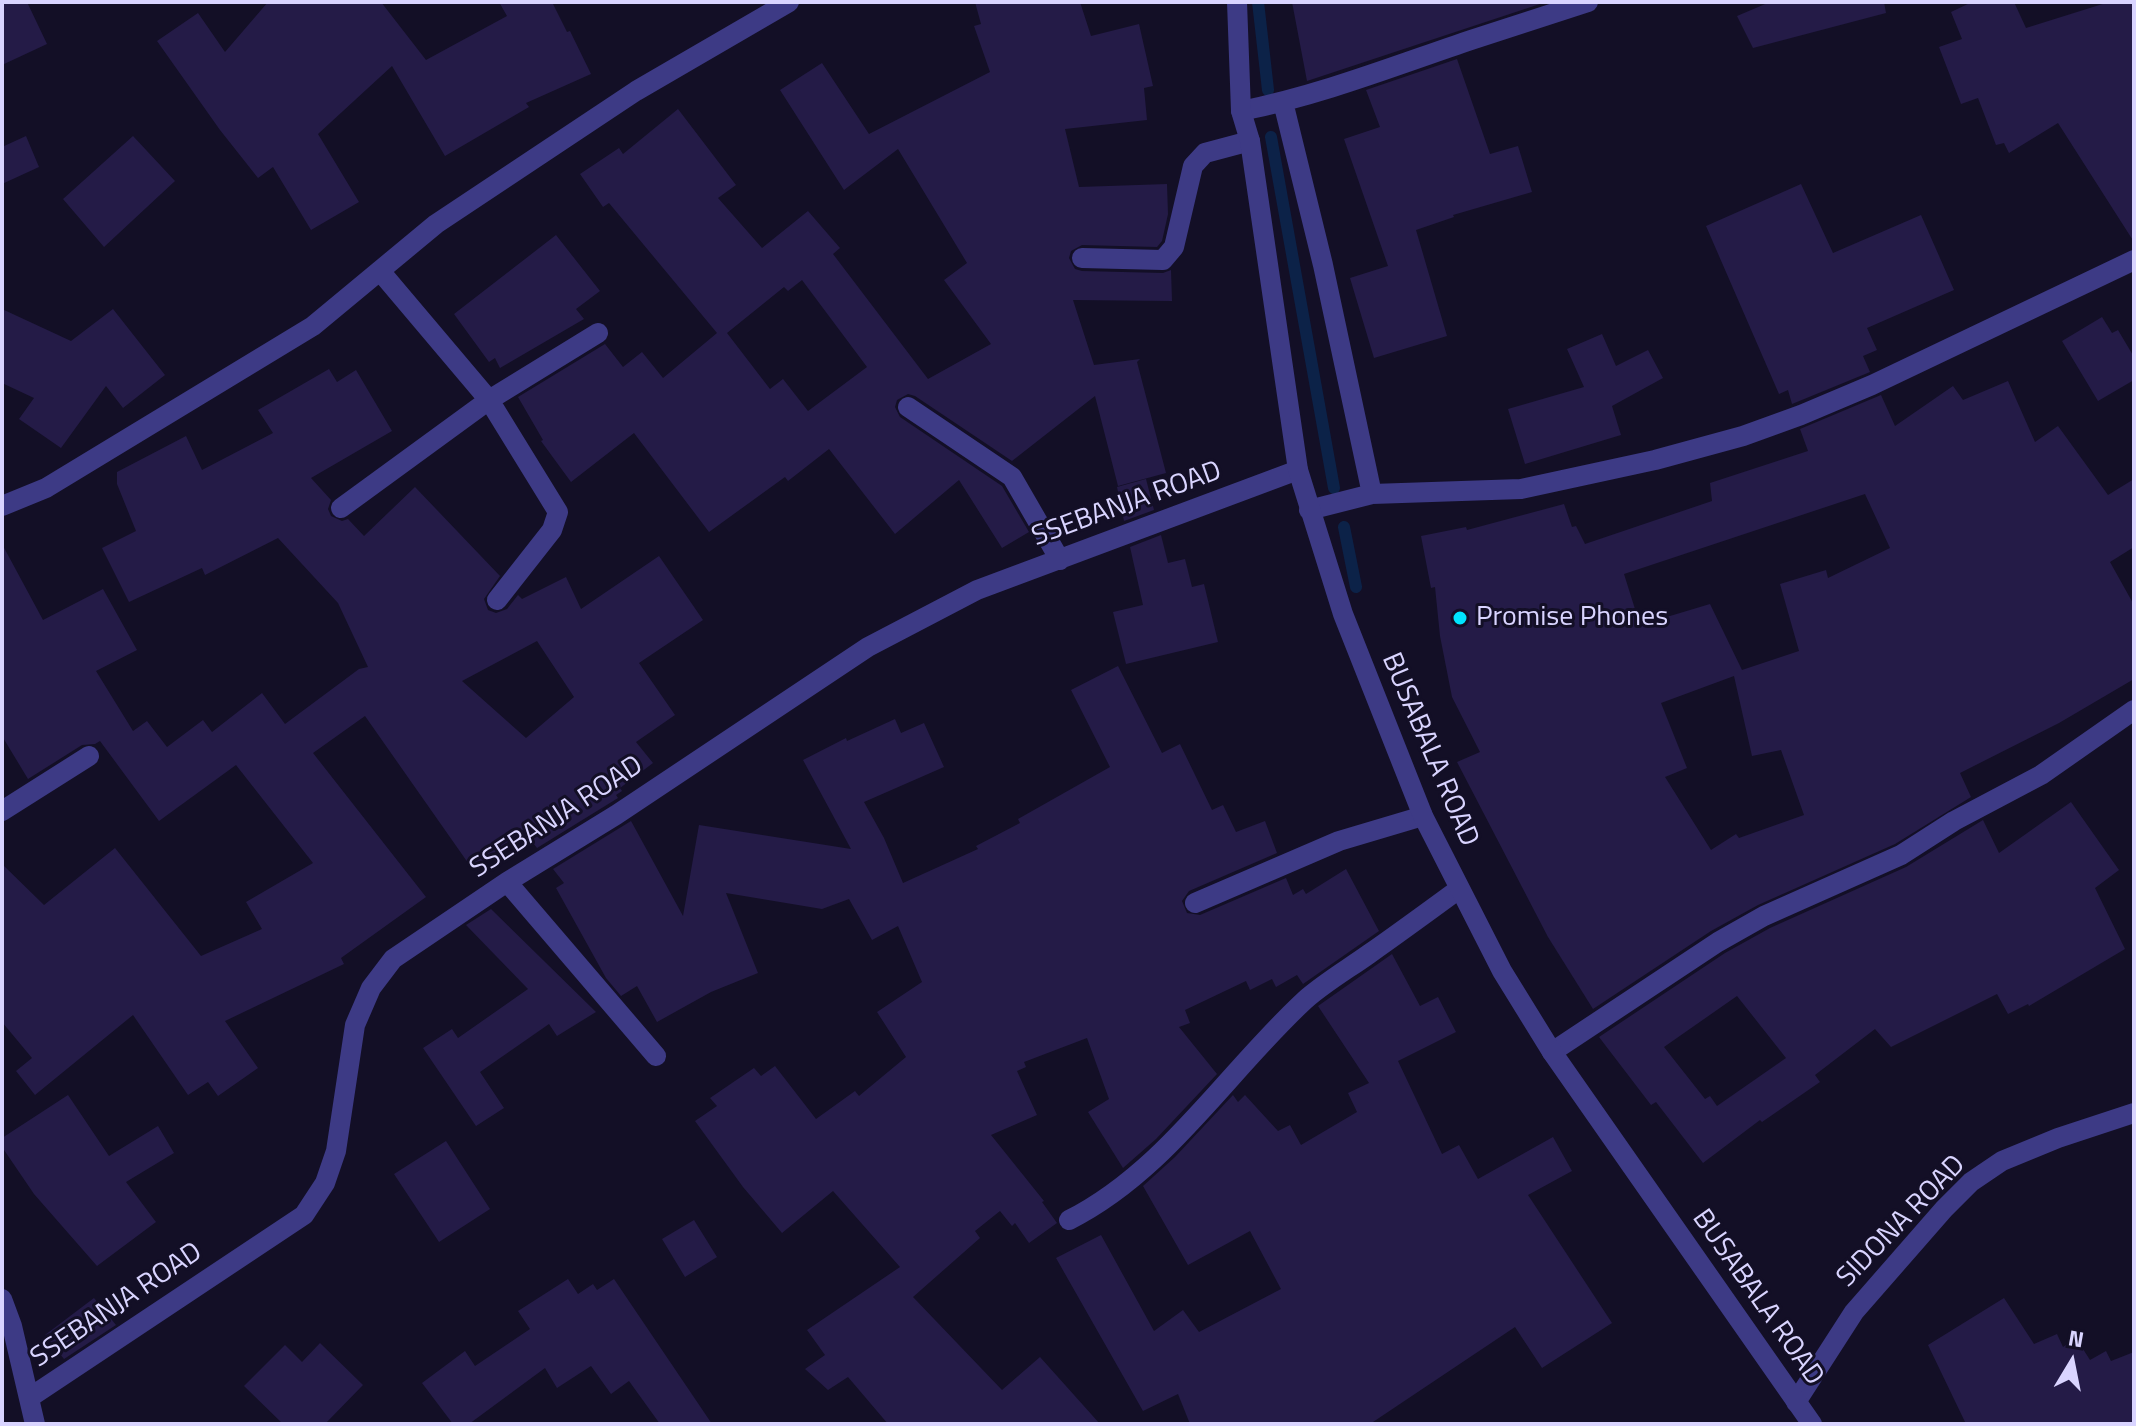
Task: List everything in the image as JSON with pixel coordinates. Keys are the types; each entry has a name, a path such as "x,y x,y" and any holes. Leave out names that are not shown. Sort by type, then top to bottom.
{"street":[{"path":"2,506 46,488 313,326 436,224 636,91 789,2"},
{"name":"BUSABALA ROAD","path":"1237,2 1241,111 1250,141 1298,470 1343,614 1423,816 1502,971 1552,1052 1812,1424"},
{"path":"1241,111 1372,76 1469,40 1588,2"},
{"path":"1283,102 1323,265 1372,494"},
{"path":"1082,258 1163,260 1174,247 1193,166 1205,153 1250,141"},
{"path":"1309,510 1372,494 1521,489 1655,460 1743,436 1872,385 2134,260"},
{"path":"380,271 489,400 558,512 552,530 497,600"},
{"path":"341,508 489,400 598,333"},
{"path":"908,407 1012,477 1060,560"},
{"name":"SSEBANJA ROAD","path":"29,1398 304,1215 325,1183 336,1151 355,1025 371,988 393,959 868,647 977,590 1298,470"},
{"path":"1552,1052 1718,942 1764,916 1901,855 1954,821 2041,775 2134,710"},
{"path":"2,811 89,756"},
{"path":"1195,903 1339,841 1423,816"},
{"path":"507,882 656,1056"},
{"path":"1069,1220 1120,1188 1183,1131 1239,1067 1308,997 1459,889"},
{"name":"SIDONA ROAD","path":"1796,1402 1854,1312 1971,1182 2002,1161 2058,1138 2134,1113"},
{"path":"2,1299 12,1326 35,1424"}],"building":[{"path":"2,2 27,2 47,44 2,65"},
{"path":"268,2 381,2 426,60 507,16 499,2 552,2 591,74 526,103 529,107 445,156 392,66 318,134 359,202 311,230 273,167 258,178 157,41 198,13 225,52"},
{"path":"975,2 1080,2 1091,36 1139,24 1153,86 1144,88 1147,120 1065,129 1079,187 1167,184 1168,214 1162,241 1157,247 1082,245 1071,251 1069,258 1075,269 1082,271 1163,273 1171,270 1172,301 1073,300 1094,365 1140,359 1137,362 1166,473 1118,486 1095,396 1012,461 908,394 897,400 895,407 900,417 1002,486 1029,532 1002,548 959,480 895,534 829,449 788,481 785,477 709,532 634,433 571,482 541,441 518,397 605,344 623,367 642,352 663,378 717,333 609,203 603,207 580,174 619,148 623,154 678,109 736,185 718,198 762,248 808,211 840,248 833,254 928,379 991,344 944,280 967,263 898,149 844,190 780,90 822,63 869,134 990,72 974,26 981,24","holes":["802,280 867,367 808,411 783,379 770,389 727,333 784,287 788,291"]},
{"path":"1292,2 1546,2 1307,81"},
{"path":"1770,2 1884,2 1886,13 1753,48 1737,16"},
{"path":"1972,2 2014,2 2026,28 2109,2 2134,2 2134,242 2058,123 2009,153 2004,143 1996,145 1978,98 1961,104 1939,47 1962,39 1951,12"},
{"path":"1457,59 1490,154 1518,146 1532,192 1453,215 1416,230 1447,336 1374,358 1350,278 1388,266 1344,139 1380,127 1366,90"},
{"path":"26,136 39,167 2,184 2,147"},
{"path":"133,136 175,181 104,247 63,199"},
{"path":"1801,184 1833,253 1921,215 1954,290 1867,328 1877,350 1863,356 1870,372 1792,404 1788,390 1779,394 1706,226"},
{"path":"556,235 600,291 576,309 584,319 500,368 495,358 489,362 454,314"},
{"path":"2,309 71,341 113,309 165,375 123,408 106,386 61,448 19,419 34,398 2,383"},
{"path":"2102,317 2112,333 2118,330 2134,357 2134,380 2098,401 2062,341"},
{"path":"1602,334 1616,366 1648,350 1663,378 1612,406 1621,435 1525,464 1508,409 1584,387 1567,349"},
{"path":"329,369 337,382 356,370 392,431 311,478 331,500 328,509 331,516 342,521 348,519 364,536 415,487 500,576 484,599 488,610 496,613 507,609 518,595 522,599 566,577 581,609 659,556 703,620 639,663 675,715 636,742 653,763 620,788 622,791 616,795 618,798 537,848 523,830 473,870 365,716 313,753 426,897 341,958 344,964 225,1021 258,1068 218,1096 208,1082 188,1095 133,1015 35,1095 16,1071 32,1058 2,1022 2,864 44,905 115,848 201,956 262,929 246,902 313,863 236,765 159,821 100,741 82,745 28,779 2,736 2,544 43,620 103,589 137,650 96,671 133,731 147,721 167,747 203,720 212,732 262,693 285,724 359,669 368,667 338,603 278,538 205,575 202,568 129,602 102,548 136,531 117,484 117,472 186,436 202,470 273,433 258,410","holes":["537,641 574,697 526,738 462,681"]},
{"path":"2008,381 2035,442 2058,426 2108,495 2134,479 2134,547 2110,562 2134,605 2134,679 2059,723 1960,773 1971,797 1895,844 1758,905 1711,931 1593,1009 1548,937 1457,762 1480,752 1452,697 1440,636 1435,587 1431,588 1421,536 1466,527 1467,530 1564,504 1572,527 1576,526 1585,544 1712,501 1710,483 1808,451 1800,429 1881,395 1895,426 1953,386 1963,400","holes":["1865,494 1890,548 1828,578 1826,570 1780,584 1799,651 1742,670 1710,604 1640,625 1624,574","1734,676 1752,756 1781,750 1804,815 1739,838 1736,834 1711,850 1665,777 1687,768 1661,703"]},
{"path":"1146,479 1154,510 1124,521 1117,487"},
{"path":"1161,535 1168,563 1185,559 1192,587 1204,584 1218,642 1126,664 1113,612 1143,605 1130,547"},
{"path":"1118,666 1162,753 1180,744 1212,810 1223,805 1236,832 1265,821 1277,853 1189,891 1182,901 1187,913 1200,915 1286,878 1293,895 1303,889 1306,894 1346,869 1379,931 1303,984 1297,975 1276,987 1272,979 1250,990 1246,981 1185,1010 1190,1023 1179,1027 1217,1074 1156,1139 1123,1168 1088,1112 1109,1099 1087,1038 1024,1062 1026,1067 1017,1071 1037,1115 991,1135 1044,1201 1057,1223 1029,1243 1015,1223 1012,1226 1000,1211 975,1231 980,1238 913,1297 1002,1390 1040,1357 1100,1424 888,1424 848,1377 828,1390 805,1369 825,1355 807,1330 900,1267 833,1191 782,1233 743,1187 695,1121 717,1106 710,1098 754,1068 761,1076 775,1066 816,1119 855,1091 859,1096 906,1057 877,1012 922,982 898,926 872,940 849,899 822,909 726,893 758,973 711,992 657,1022 637,986 621,996 606,978 556,888 564,883 553,869 631,821 683,916 699,825 851,849 803,760 846,738 847,741 895,719 901,733 924,723 944,767 864,802 884,838 903,883 978,849 976,846 1020,823 1018,819 1110,767 1071,690"},
{"path":"2071,802 2119,870 2095,888 2125,949 2029,1006 2008,1014 1997,994 1891,1047 1875,1029 1815,1075 1820,1082 1762,1122 1760,1120 1703,1163 1656,1102 1651,1105 1599,1037 1725,953 1770,928 1906,867 1983,820 1999,853","holes":["1737,996 1786,1058 1717,1106 1710,1096 1705,1099 1664,1047"]},
{"path":"491,909 596,1012 557,1036 549,1024 480,1072 504,1108 476,1126 423,1048 452,1029 458,1038 528,989 466,925"},
{"path":"1392,954 1420,1006 1438,997 1456,1032 1398,1061 1442,1154 1459,1145 1478,1179 1553,1137 1572,1171 1528,1195 1612,1323 1542,1368 1515,1327 1370,1424 1190,1424 1178,1394 1143,1411 1056,1258 1101,1235 1154,1331 1183,1310 1199,1332 1281,1289 1250,1231 1188,1265 1143,1186 1233,1095 1238,1102 1245,1095 1278,1131 1290,1125 1301,1145 1357,1112 1348,1093 1369,1083 1318,1006"},
{"path":"68,1095 109,1156 158,1126 174,1153 126,1182 156,1222 97,1266 34,1194 2,1147 2,1138"},
{"path":"446,1141 490,1209 439,1242 394,1174"},
{"path":"694,1220 717,1257 685,1277 662,1239"},
{"path":"568,1279 578,1294 593,1284 597,1290 614,1279 712,1424 660,1424 629,1381 611,1394 591,1366 557,1388 545,1368 469,1424 453,1424 422,1383 465,1351 475,1366 530,1329 518,1311"},
{"path":"94,1298 116,1325 64,1359 45,1335"},
{"path":"2004,1298 2034,1344 2057,1334 2063,1347 2076,1338 2090,1360 2106,1351 2111,1361 2134,1352 2134,1424 1966,1424 1928,1345"},
{"path":"320,1343 363,1385 325,1424 283,1424 244,1386 285,1345 302,1362"}],"waterway":[{"path":"1258,2 1268,90"},
{"path":"1271,137 1334,488"},
{"path":"1344,527 1356,587"}],"place":[{"name":"Promise Phones","path":"1460,618"}]}
